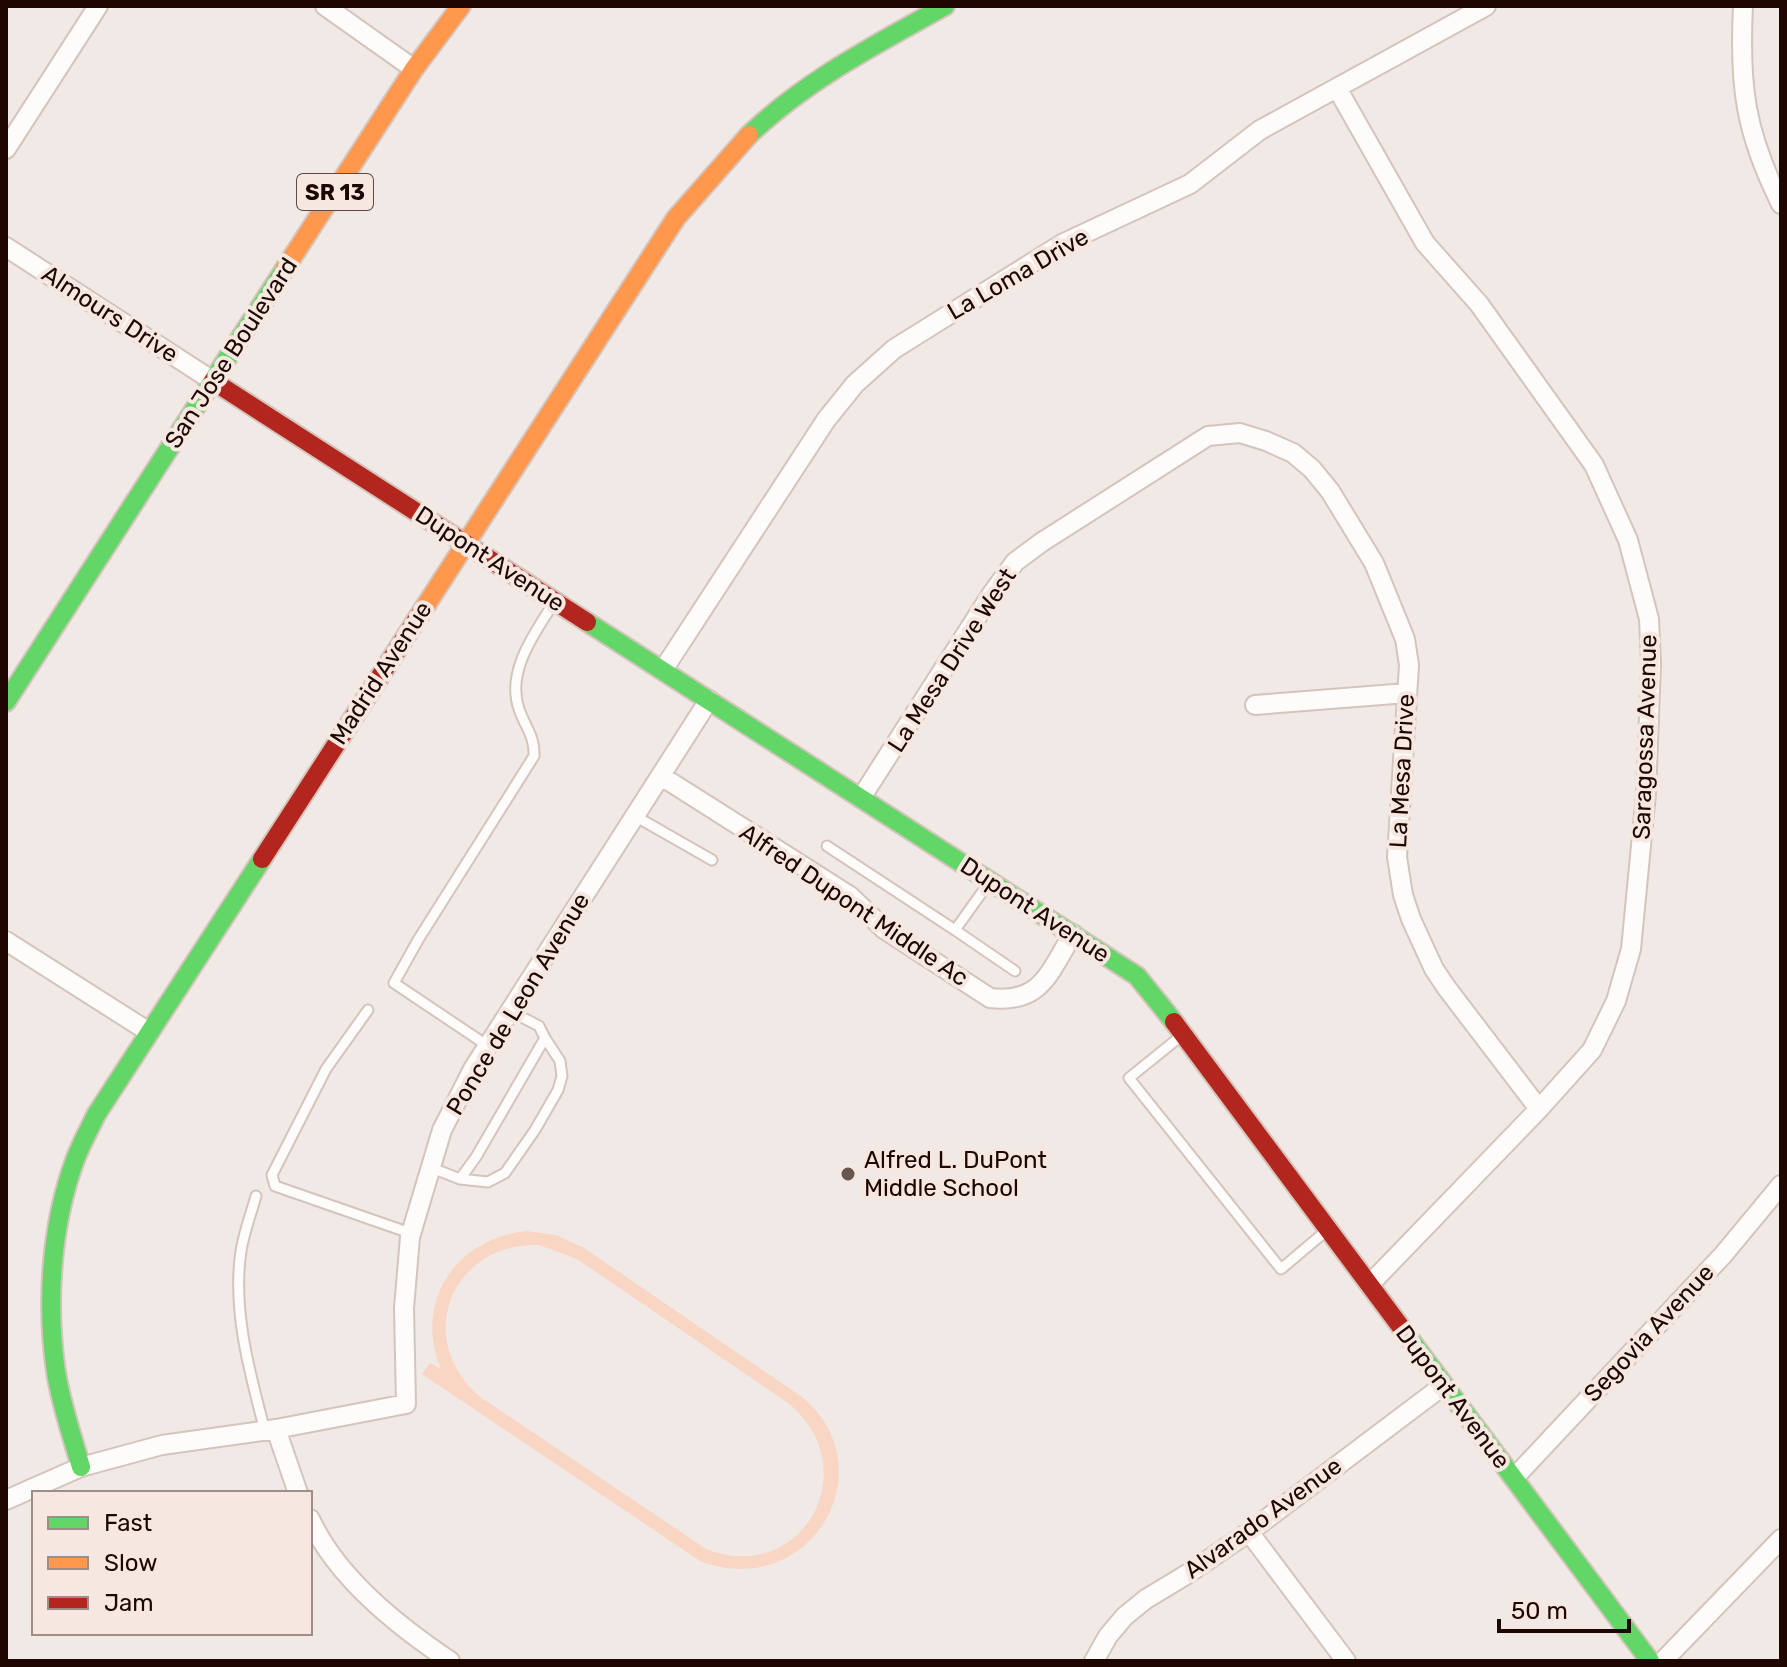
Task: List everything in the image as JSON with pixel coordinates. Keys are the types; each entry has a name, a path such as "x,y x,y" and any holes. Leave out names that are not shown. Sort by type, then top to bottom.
{"street":[{"path":"6,149 98,6"},
{"path":"325,6 414,69"},
{"name":"San Jose Boulevard","path":"6,702 414,69 461,6"},
{"name":"Madrid Avenue","path":"81,1467 56,1375 52,1331 54,1265 62,1207 76,1160 96,1115 676,218 713,172 762,123 804,89 854,56 945,6"},
{"name":"La Loma Drive","path":"663,670 826,420 855,384 894,349 1062,244 1190,184 1260,130 1486,6"},
{"path":"1743,6 1741,64 1749,123 1764,171 1781,204"},
{"name":"Saragossa Avenue","path":"1337,88 1425,243 1479,304 1594,465 1628,540 1649,619 1651,664 1646,794 1631,949 1616,1001 1592,1050 1370,1284"},
{"name":"Almours Drive","path":"6,247 213,381"},
{"name":"Dupont Avenue","path":"213,381 1137,976 1650,1661"},
{"name":"La Mesa Drive West","path":"861,798 1015,562 1208,436 1240,433 1266,441"},
{"name":"La Mesa Drive","path":"1266,441 1293,453 1312,469 1330,491 1374,563 1405,639 1409,665 1397,833 1403,895 1411,919 1440,978 1539,1109"},
{"path":"1255,705 1407,693"},
{"name":"Ponce de Leon Avenue","path":"6,1500 81,1467 162,1445 271,1430 406,1404 404,1308 410,1233 442,1130 488,1046 709,700"},
{"name":"Alfred Dupont Middle Ac","path":"661,776 850,896 884,929 990,998 1011,1000 1030,994 1044,981 1073,934"},
{"path":"6,941 149,1032"},
{"name":"Segovia Avenue","path":"1514,1478 1723,1255 1781,1185"},
{"name":"Alvarado Avenue","path":"1094,1661 1108,1636 1125,1616 1146,1599 1249,1532 1444,1385"},
{"path":"271,1430 297,1491"},
{"path":"312,1522 342,1566 372,1602 450,1661"},
{"path":"1249,1532 1346,1661"},
{"path":"1663,1661 1781,1539"}],"lane":[{"path":"488,1046 394,983 534,756 535,742 518,708 516,689 523,653 555,600"},
{"path":"635,816 712,860"},
{"path":"827,846 1015,971"},
{"path":"955,930 990,881"},
{"path":"368,1010 326,1069 272,1175 275,1186 410,1233"},
{"path":"432,1168 460,1179 488,1182 505,1173 558,1090 562,1076 560,1061 539,1026 510,1011"},
{"path":"1183,1034 1129,1078 1281,1269 1329,1229"},
{"path":"460,1179 491,1133 545,1038"},
{"path":"256,1196 242,1247 239,1289 244,1334 271,1430"}],"shaded area":[{"path":"526,1231 556,1235 584,1248 802,1397 827,1426 838,1459 837,1492 824,1522 803,1547 774,1563 739,1569 700,1561 422,1374 430,1363 441,1369 434,1344 433,1320 437,1298 447,1278 461,1260 479,1246 501,1236","holes":["539,1245 577,1259 788,1403 811,1429 822,1459 823,1488 813,1515 795,1537 771,1551 740,1556 706,1549 482,1398 461,1375 449,1350 446,1324 451,1299 463,1277 483,1260 508,1248"]}],"traffic: fast":[{"path":"749,135 818,80 945,6"},
{"path":"6,702 284,270"},
{"path":"587,622 1137,976 1174,1022"},
{"path":"81,1467 58,1384 51,1319 56,1237 67,1185 77,1154 96,1115 262,859"},
{"path":"1409,1338 1650,1661"}],"traffic: slow":[{"path":"284,270 414,69 461,6"},
{"path":"419,616 676,218 749,135"}],"traffic: jam":[{"path":"213,381 587,622"},
{"path":"262,859 419,616"},
{"path":"1174,1022 1409,1338"}],"place":[{"name":"Alfred L. DuPont Middle School","path":"848,1174"}]}
